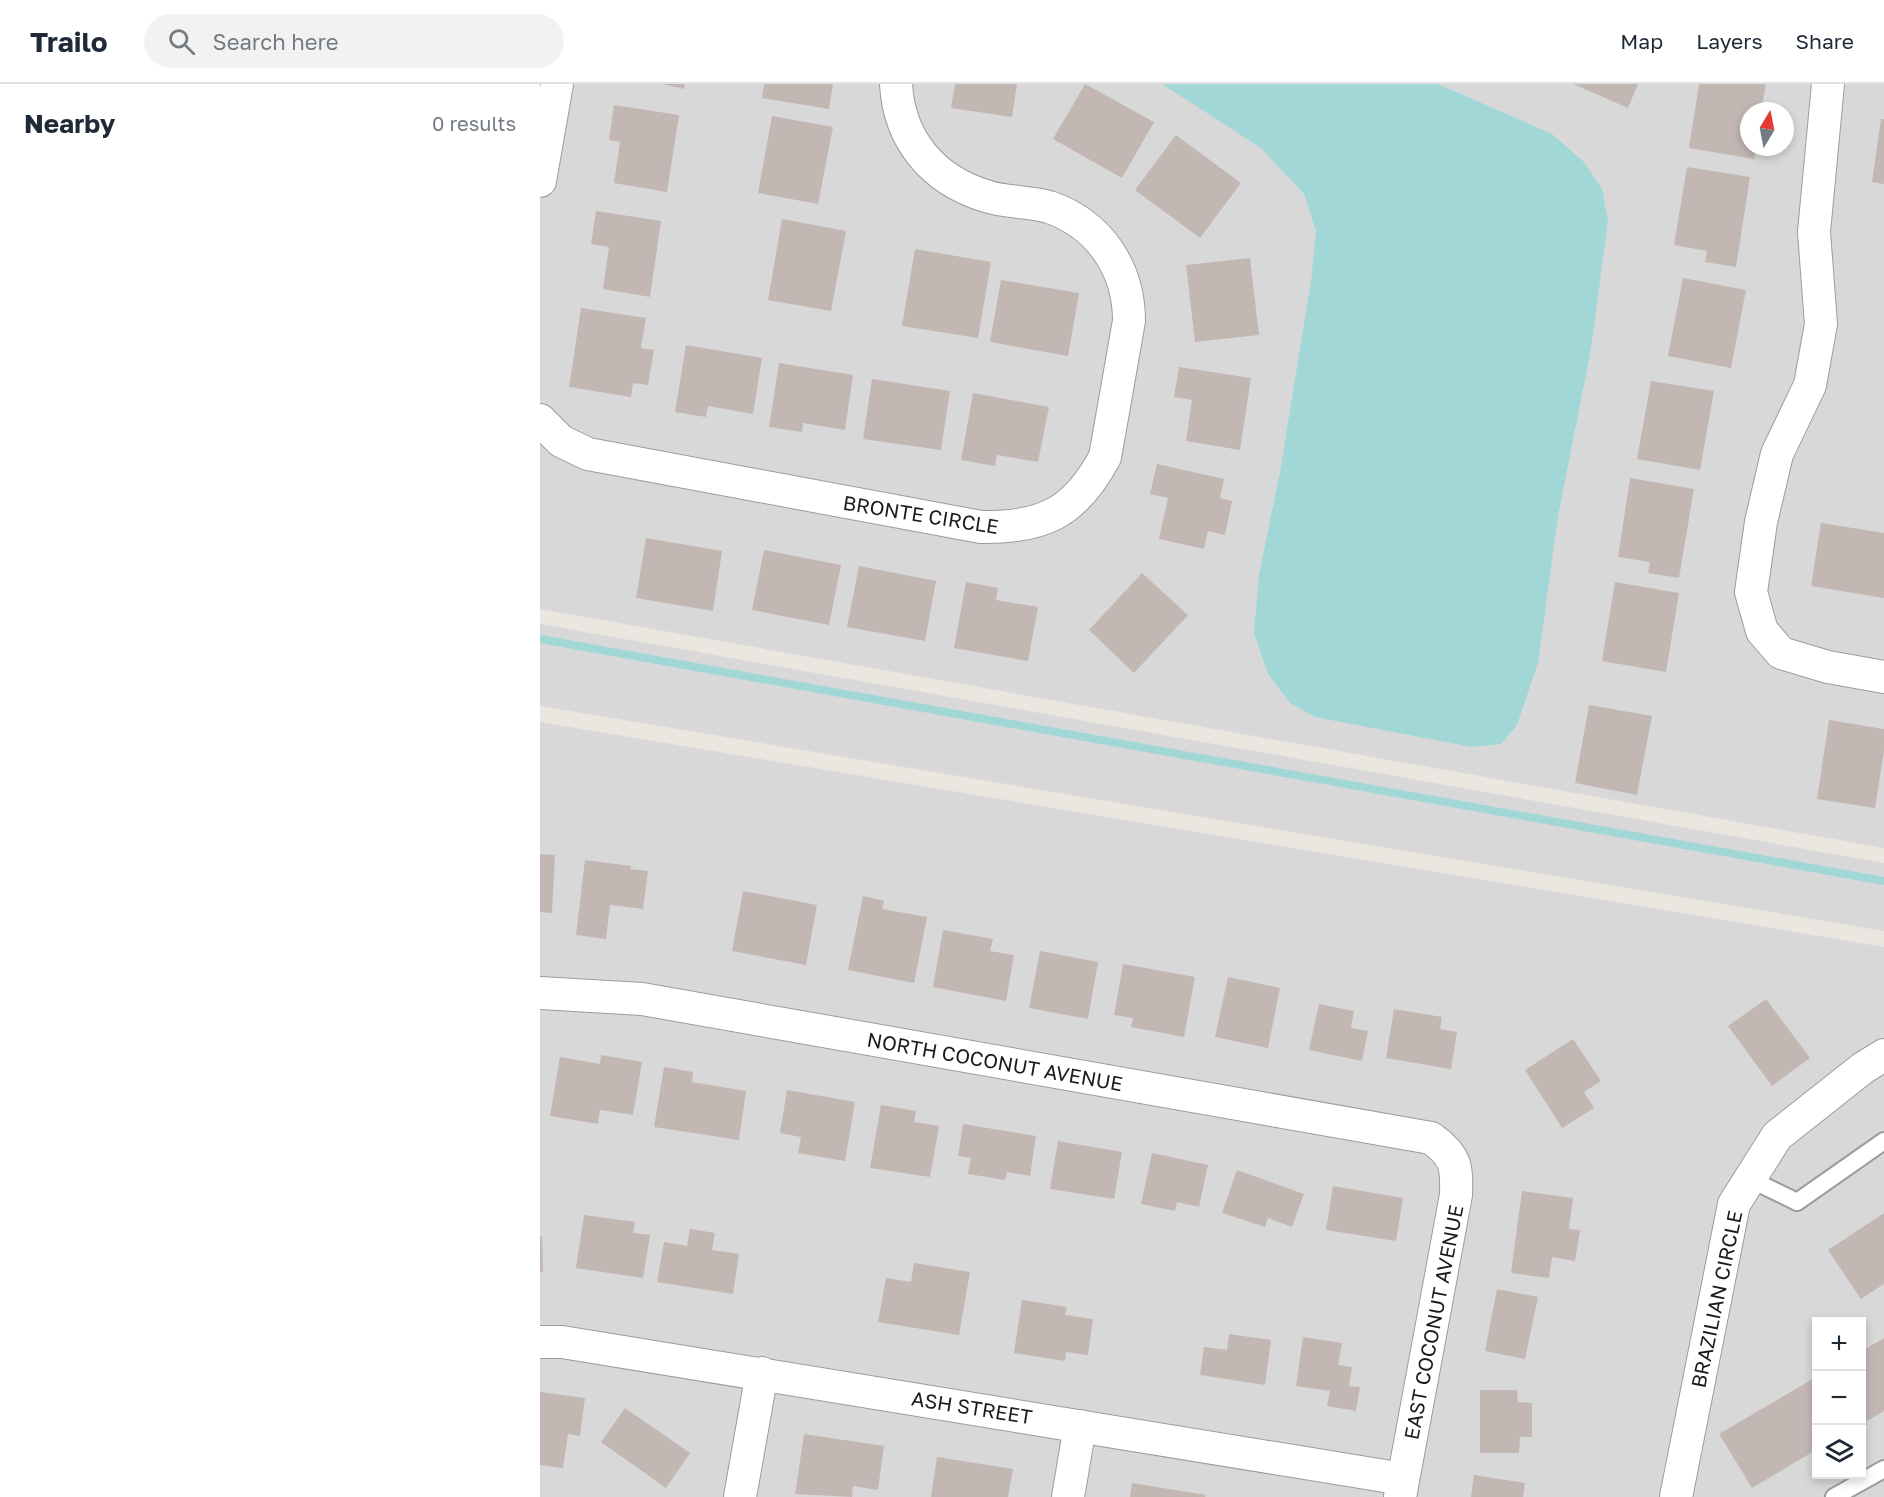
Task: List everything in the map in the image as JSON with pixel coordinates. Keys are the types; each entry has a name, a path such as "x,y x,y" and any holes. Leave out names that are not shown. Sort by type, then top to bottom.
{"street":[{"path":"540,181 557,84"},
{"name":"BRONTE CIRCLE","path":"540,420 561,441 588,454 981,527 1029,525 1069,506 1095,476 1105,457 1129,321 1129,300 1122,272 1094,232 1072,216 1046,206 987,197 957,185 937,172 909,137 899,109 896,84"},
{"path":"1828,84 1814,232 1821,324 1810,385 1777,453 1761,522 1751,592 1762,631 1780,653 1828,668 1884,677"},
{"name":"NORTH COCONUT AVENUE","path":"540,993 665,1003 1404,1132 1431,1138 1446,1149"},
{"name":"BRAZILIAN CIRCLE","path":"1676,1497 1734,1204 1777,1136 1863,1068 1884,1055"},
{"name":"EAST COCONUT AVENUE","path":"1402,1488 1456,1195 1457,1172 1446,1149"},
{"name":"ASH STREET","path":"540,1342 562,1342 762,1372 1080,1425 1402,1488"},
{"path":"740,1497 762,1372"},
{"path":"1068,1497 1080,1425"}],"lane":[{"path":"1750,1179 1797,1202 1884,1141"},
{"path":"1834,1497 1884,1469"}],"shaded area":[{"path":"540,84 1884,84 1884,848 540,609"},
{"path":"540,624 1884,863 1884,931 540,706"},
{"path":"540,722 1884,947 1884,1497 540,1497"}],"water":[{"path":"1162,84 1438,84 1552,134 1584,162 1602,189 1608,221 1591,349 1558,516 1538,663 1517,725 1501,744 1472,747 1315,717 1290,703 1268,674 1254,633 1259,575 1280,472 1311,281 1316,231 1304,194 1261,148"}],"building":[{"path":"662,84 685,84 684,89"},
{"path":"764,84 833,84 829,109 762,98"},
{"path":"955,84 1017,84 1012,117 951,108"},
{"path":"1085,84 1154,122 1122,178 1053,139"},
{"path":"1573,84 1638,84 1628,108"},
{"path":"1699,84 1766,84 1763,102 1740,102 1740,156 1754,156 1754,159 1689,148"},
{"path":"614,105 679,115 667,192 614,183 620,142 609,140"},
{"path":"772,116 833,127 818,204 758,193"},
{"path":"1881,119 1884,119 1884,184 1872,182"},
{"path":"1176,135 1241,183 1200,238 1135,190"},
{"path":"1687,167 1750,177 1736,267 1705,262 1707,251 1674,245"},
{"path":"596,211 661,221 650,297 603,289 609,247 591,244"},
{"path":"782,219 846,231 831,311 768,300"},
{"path":"915,249 991,262 978,338 902,326"},
{"path":"1250,258 1259,335 1195,342 1186,265"},
{"path":"1683,278 1746,290 1731,368 1668,356"},
{"path":"1001,280 1079,293 1068,356 990,342"},
{"path":"581,308 646,318 641,348 654,350 648,385 633,383 631,397 569,387"},
{"path":"686,345 762,358 753,414 708,406 706,417 675,412"},
{"path":"779,363 853,375 845,430 803,423 802,432 769,427"},
{"path":"1179,367 1251,378 1240,450 1186,441 1192,400 1174,397"},
{"path":"872,379 950,391 941,450 863,439"},
{"path":"1651,381 1714,391 1700,470 1637,459"},
{"path":"973,393 1049,407 1038,462 997,455 995,466 961,460"},
{"path":"1157,464 1224,479 1220,498 1232,501 1225,535 1208,531 1204,549 1159,539 1168,498 1150,494"},
{"path":"1630,478 1694,489 1679,578 1648,573 1650,562 1618,557"},
{"path":"1821,523 1884,533 1884,598 1811,586"},
{"path":"646,538 722,551 713,611 636,598"},
{"path":"764,550 841,565 829,625 752,610"},
{"path":"859,566 936,581 925,641 847,627"},
{"path":"1142,573 1188,615 1134,673 1089,630"},
{"path":"966,582 998,588 996,600 1038,607 1028,661 954,648"},
{"path":"1615,582 1679,593 1666,672 1602,661"},
{"path":"1589,705 1652,716 1637,795 1575,783"},
{"path":"1829,720 1884,729 1884,751 1875,808 1817,799"},
{"path":"540,854 555,855 552,913 540,912"},
{"path":"585,860 631,866 630,869 648,871 643,909 610,905 606,939 576,935"},
{"path":"743,891 817,905 806,965 732,951"},
{"path":"863,896 884,901 882,909 927,917 914,983 848,970"},
{"path":"943,930 993,939 990,951 1014,955 1006,1001 933,987"},
{"path":"1040,951 1098,962 1088,1019 1029,1008"},
{"path":"1123,964 1195,977 1184,1037 1131,1027 1133,1018 1114,1015"},
{"path":"1228,977 1280,988 1268,1048 1215,1037"},
{"path":"1766,999 1810,1058 1772,1086 1728,1026"},
{"path":"1319,1004 1354,1011 1351,1028 1368,1031 1362,1061 1309,1050"},
{"path":"1394,1009 1442,1017 1440,1029 1457,1032 1451,1069 1386,1058"},
{"path":"1573,1039 1601,1081 1584,1092 1594,1108 1562,1128 1525,1070"},
{"path":"601,1055 642,1062 633,1115 600,1110 598,1124 550,1116 560,1057 600,1064"},
{"path":"664,1067 693,1072 692,1082 746,1091 739,1140 654,1127"},
{"path":"787,1090 855,1102 845,1161 798,1153 801,1137 780,1133"},
{"path":"881,1105 916,1111 914,1122 939,1126 930,1177 870,1168"},
{"path":"963,1124 1036,1136 1030,1176 1007,1172 1005,1180 968,1174 971,1158 958,1156"},
{"path":"1058,1141 1122,1152 1114,1199 1050,1189"},
{"path":"1152,1153 1208,1165 1199,1207 1177,1202 1175,1211 1141,1204"},
{"path":"1237,1170 1304,1194 1292,1227 1268,1218 1265,1227 1222,1213"},
{"path":"1333,1186 1403,1198 1396,1241 1326,1230"},
{"path":"1522,1191 1573,1198 1569,1229 1580,1230 1575,1261 1552,1257 1549,1278 1511,1273"},
{"path":"1884,1213 1884,1284 1861,1299 1828,1250"},
{"path":"584,1215 635,1222 633,1233 650,1235 643,1278 576,1268"},
{"path":"690,1229 715,1233 712,1250 739,1254 733,1294 657,1282 664,1242 687,1246"},
{"path":"540,1236 542,1236 543,1272 540,1272"},
{"path":"914,1263 970,1272 959,1335 878,1322 886,1278 911,1282"},
{"path":"1497,1289 1538,1297 1525,1359 1485,1351"},
{"path":"1022,1300 1067,1307 1065,1315 1093,1319 1088,1355 1066,1352 1065,1361 1014,1353"},
{"path":"1229,1334 1271,1340 1265,1385 1200,1375 1204,1347 1227,1350"},
{"path":"1303,1337 1342,1343 1338,1365 1352,1367 1349,1386 1360,1387 1356,1411 1327,1406 1330,1391 1296,1386"},
{"path":"1884,1338 1884,1411 1866,1422 1866,1371 1866,1349"},
{"path":"1812,1379 1812,1452 1752,1488 1719,1434"},
{"path":"1480,1390 1517,1390 1518,1402 1532,1403 1532,1437 1520,1437 1519,1453 1480,1453"},
{"path":"540,1392 585,1398 580,1436 568,1434 563,1468 540,1465"},
{"path":"625,1408 690,1453 666,1488 601,1442"},
{"path":"804,1434 884,1446 878,1490 853,1486 852,1497 795,1494"},
{"path":"937,1457 1013,1469 1008,1497 931,1497"},
{"path":"1474,1475 1525,1483 1523,1497 1471,1497"},
{"path":"1132,1483 1206,1495 1205,1497 1130,1497"}],"waterway":[{"path":"540,639 1884,881"}]}
